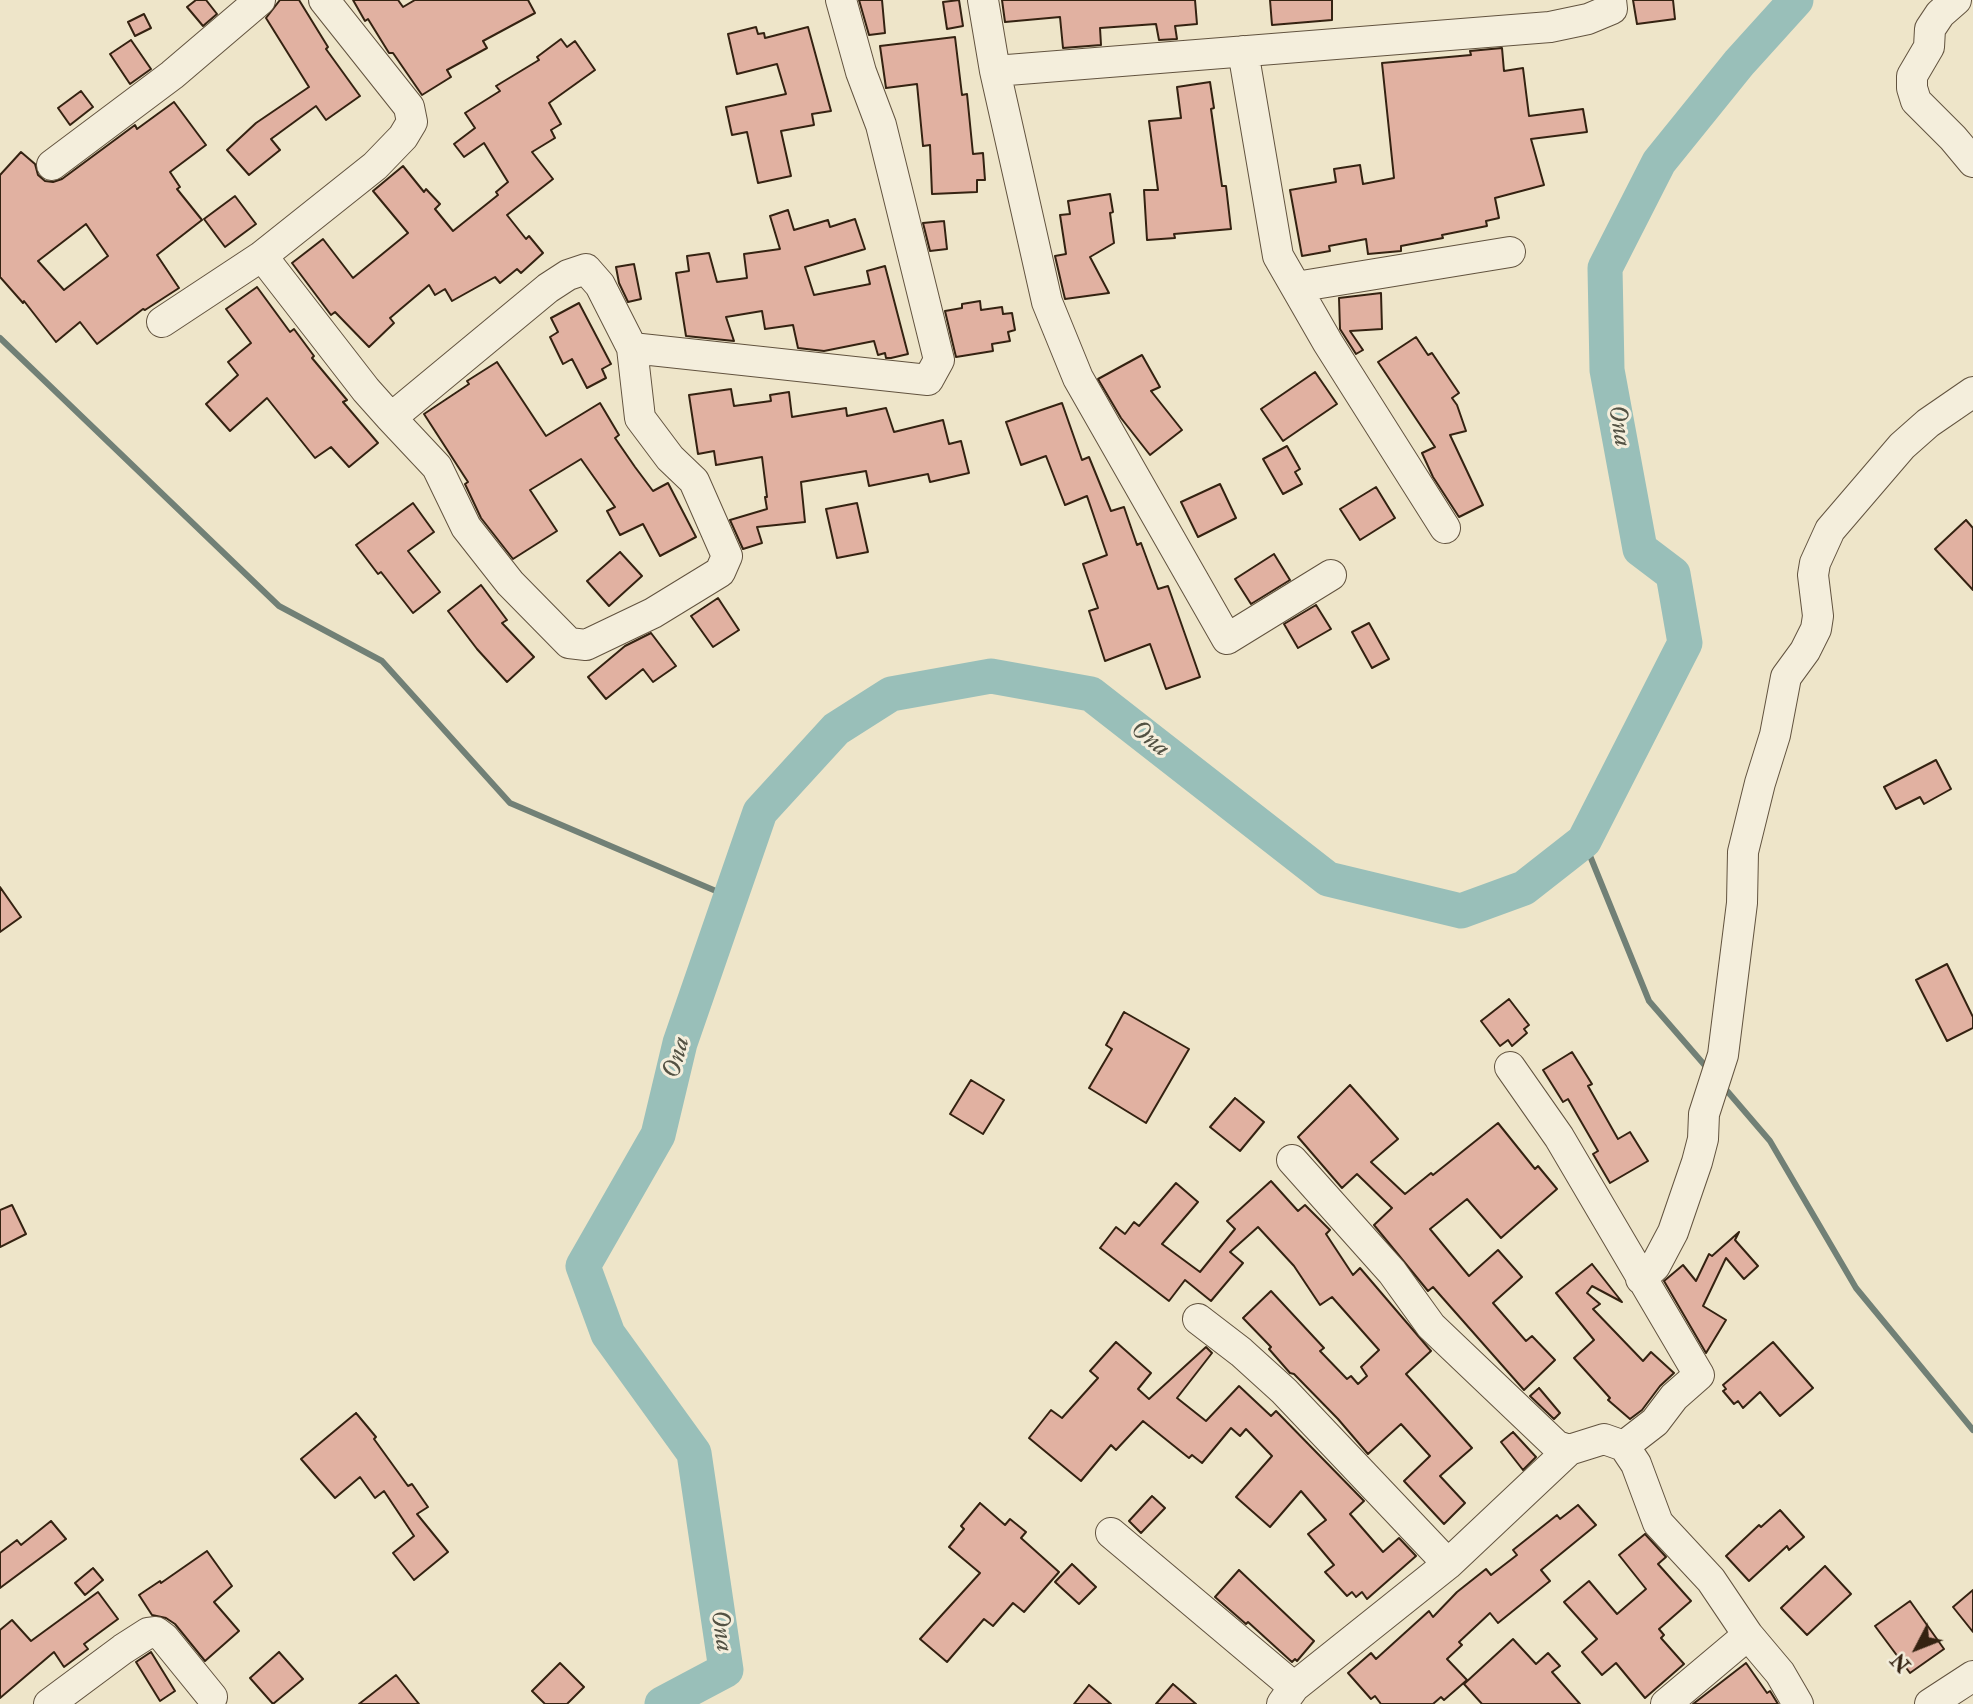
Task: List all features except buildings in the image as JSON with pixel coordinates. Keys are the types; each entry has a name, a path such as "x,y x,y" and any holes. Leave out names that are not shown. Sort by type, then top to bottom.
{"street":[{"path":"52,165 172,75 260,0"},
{"path":"162,322 262,256 375,166 403,138 412,122 409,107 324,0"},
{"path":"632,348 928,380 939,360 881,125 860,72 841,0"},
{"path":"983,0 995,71 1047,302 1079,378 1227,639 1331,575"},
{"path":"995,71 1550,27 1588,19 1612,9 1611,0"},
{"path":"1956,0 1940,14 1930,29 1929,47 1912,76 1912,88 1916,101 1973,162"},
{"path":"1243,51 1278,256 1328,343 1445,528"},
{"path":"1296,287 1510,252"},
{"path":"262,256 366,390 391,418 437,467 466,527 510,583 569,643 586,645 653,613 720,572 727,556 694,481 670,458 640,418 632,348 600,285 586,269 568,275 548,288 391,418"},
{"path":"1642,1279 1655,1266 1674,1232 1703,1139 1704,1114 1723,1055 1742,903 1743,852 1775,735 1786,677 1805,652 1816,629 1818,616 1813,575 1815,563 1830,530 1902,446 1973,393"},
{"path":"1510,1067 1559,1137 1699,1375 1674,1397 1655,1422 1624,1446"},
{"path":"1292,1160 1392,1272 1432,1326 1557,1446 1569,1450"},
{"path":"1198,1319 1241,1352 1284,1391 1448,1564"},
{"path":"1111,1533 1288,1695 1448,1564 1569,1450 1604,1439 1624,1446 1636,1464 1658,1523 1711,1580 1748,1635 1780,1674 1798,1704"},
{"path":"49,1704 123,1649 148,1633 156,1632 164,1638 212,1697"},
{"path":"1666,1704 1748,1635"},
{"path":"1930,1704 1973,1676"}],"waterway":[{"name":"Ona","path":"662,1704 726,1670 694,1453 608,1334 583,1266 658,1135 680,1043 760,812 836,729 891,694 991,676 1091,694 1328,879 1461,911 1524,888 1584,841 1685,643 1673,574 1640,549 1607,370 1605,268 1659,162 1739,63 1796,0"},
{"path":"0,338 279,606 382,661 510,803 730,897"},
{"path":"1584,841 1649,1001 1708,1069"},
{"path":"1722,1085 1770,1141 1856,1288 1973,1430"}]}
